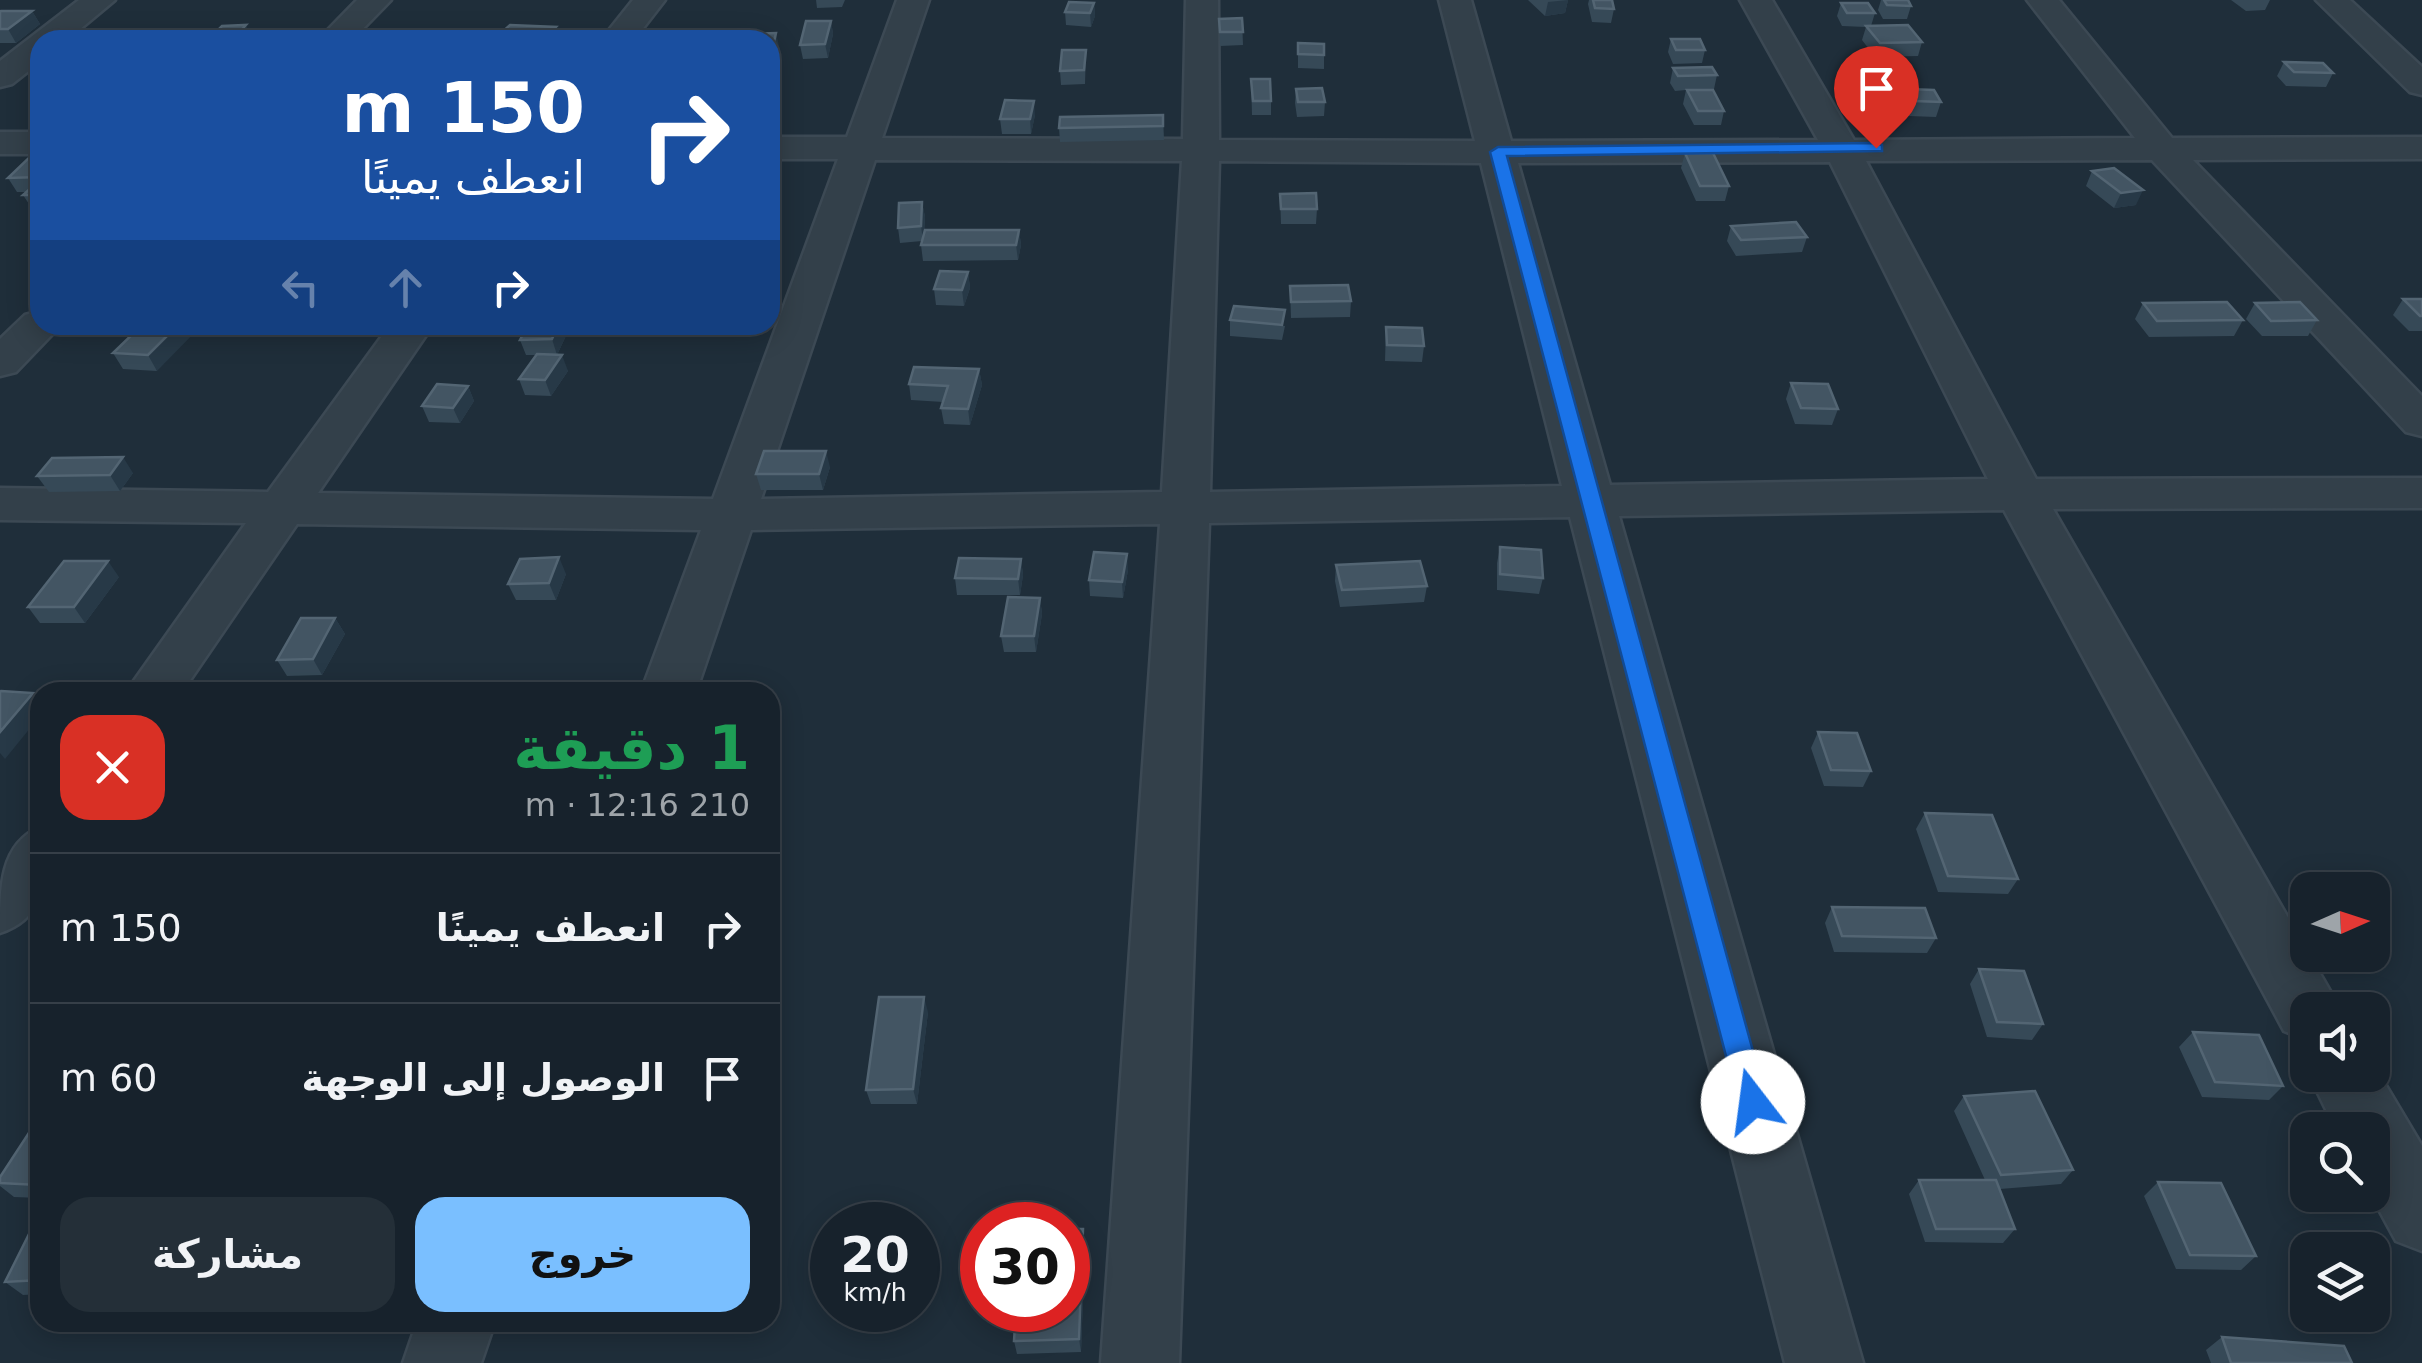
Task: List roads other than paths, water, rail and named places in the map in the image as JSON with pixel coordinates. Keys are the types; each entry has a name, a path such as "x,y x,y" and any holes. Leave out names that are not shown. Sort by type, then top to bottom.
{"street":[{"path":"61,30 99,0"},
{"path":"344,30 375,0"},
{"path":"626,30 649,0"},
{"path":"672,682 729,515 863,151 913,0"},
{"path":"1140,1363 1185,510 1201,151 1202,0"},
{"path":"1455,0 1824,1363"},
{"path":"1756,0 1841,148 2020,494 2298,992"},
{"path":"2043,0 2162,149 2422,422"},
{"path":"2332,0 2422,85"},
{"path":"0,77 30,54"},
{"path":"0,143 30,143"},
{"path":"780,148 1498,152 2422,148"},
{"path":"0,362 30,334"},
{"path":"161,682 405,335"},
{"path":"0,504 729,515 1590,504 2020,494 2422,493"},
{"path":"0,907 30,865"},
{"path":"2353,1092 2422,1216"},
{"path":"442,1363 453,1332"}]}
